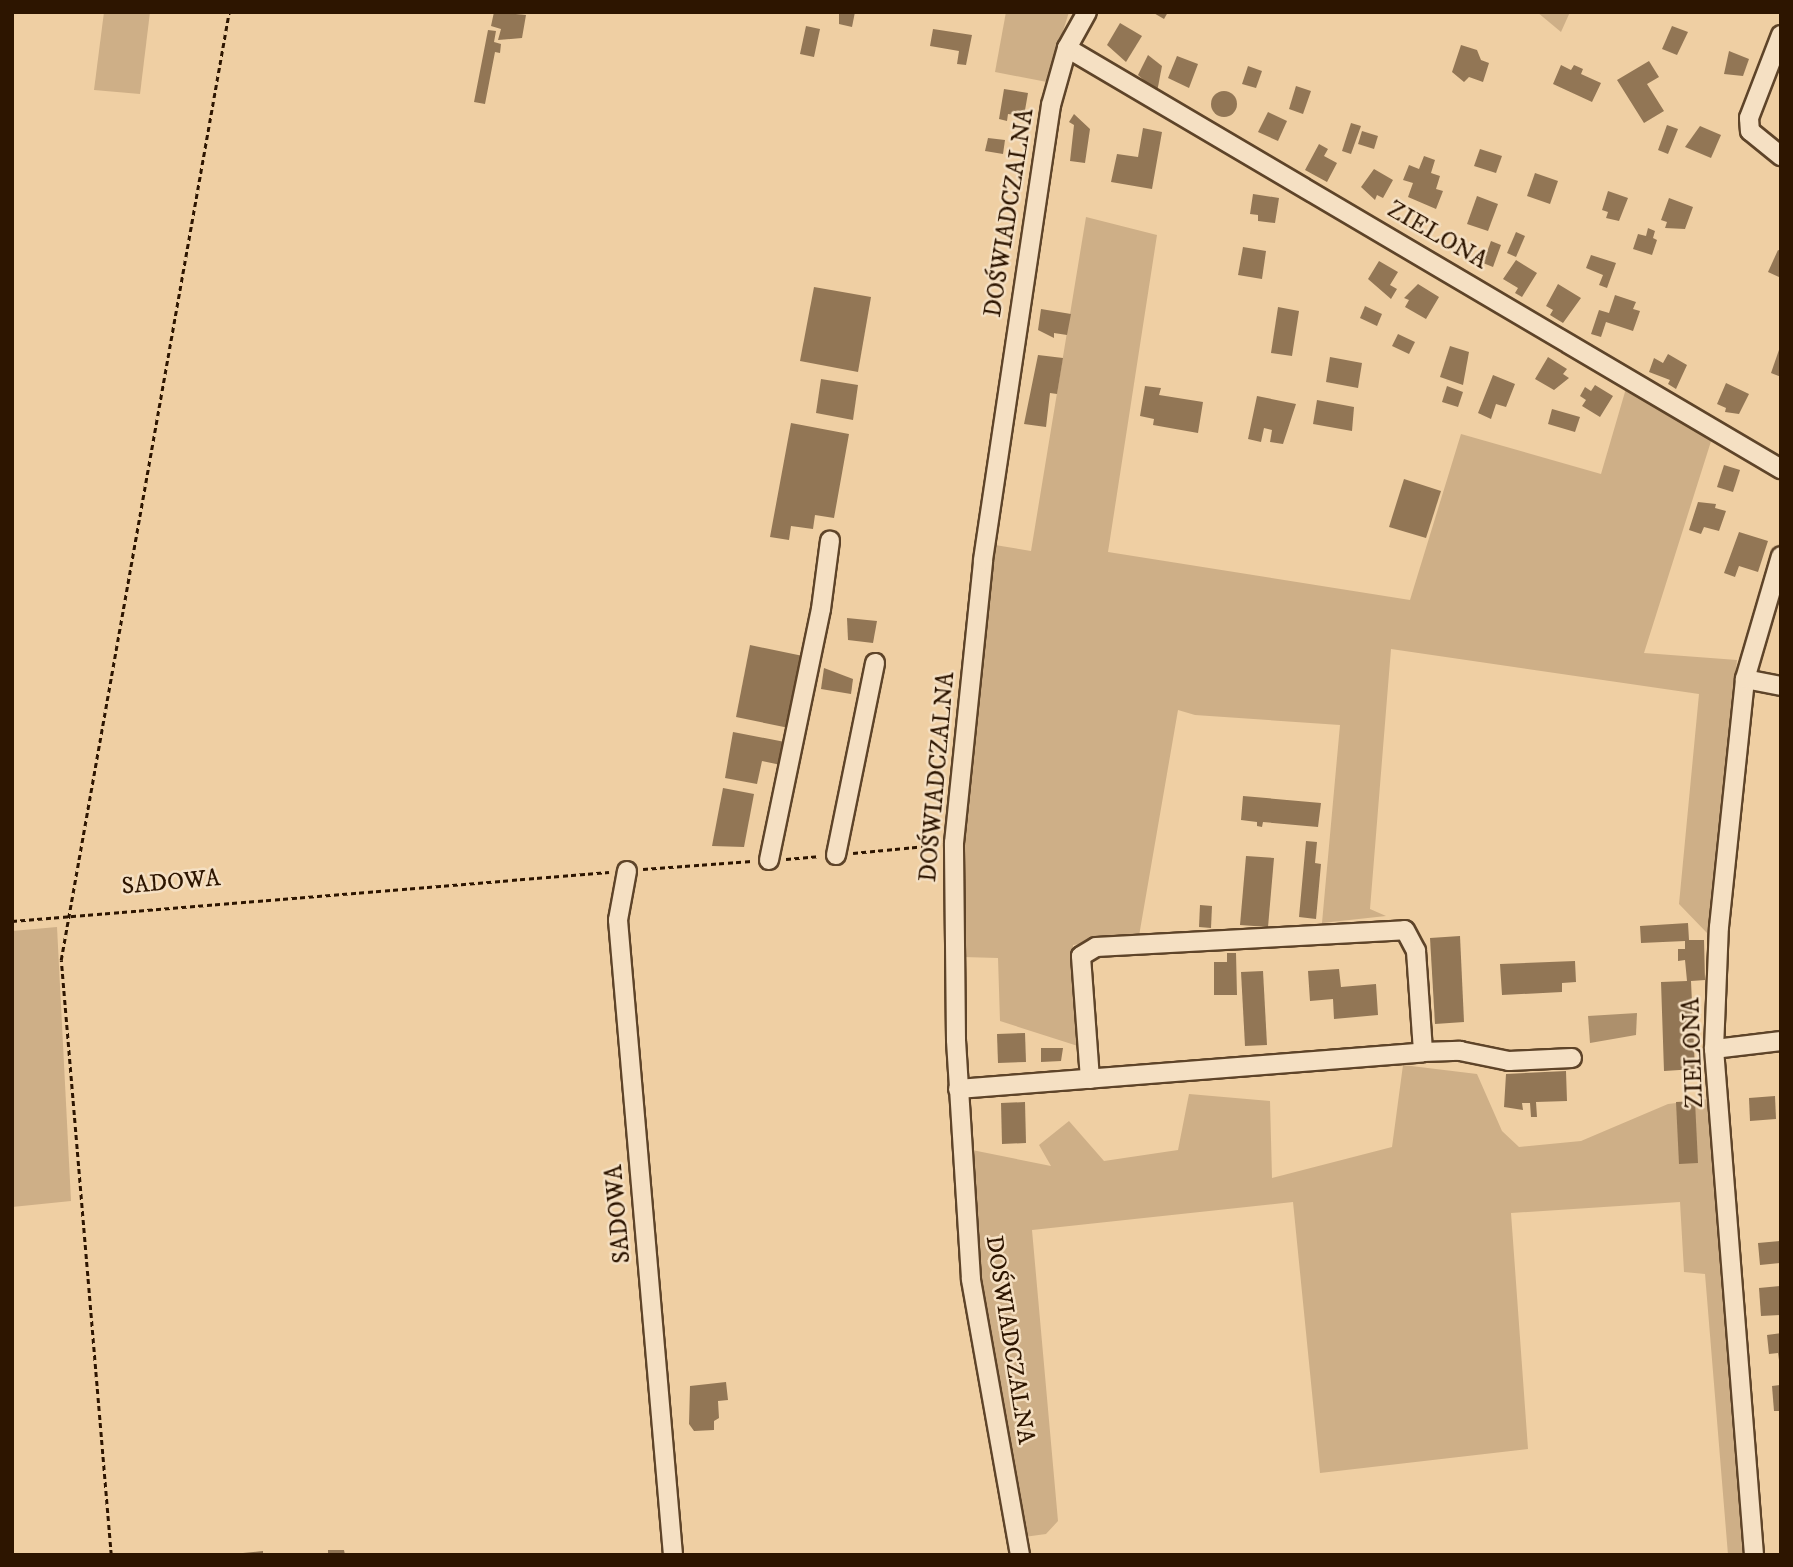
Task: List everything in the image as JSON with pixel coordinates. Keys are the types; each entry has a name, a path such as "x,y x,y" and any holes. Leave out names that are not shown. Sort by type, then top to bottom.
{"street":[{"name":"DOŚWIADCZALNA","path":"1020,1555 971,1279 958,1089 954,843 985,547 1051,105 1067,48 1087,12"},
{"path":"1781,35 1749,118 1750,131 1781,156"},
{"name":"ZIELONA","path":"1067,48 1781,469"},
{"path":"769,860 821,608 830,541"},
{"name":"ZIELONA","path":"1754,1555 1714,1049 1719,927 1745,679 1781,556"},
{"path":"836,855 875,663"},
{"path":"1745,679 1781,686"},
{"name":"SADOWA","path":"627,871 618,920 673,1555"},
{"path":"1090,1079 1081,956 1096,947 1405,930 1416,951 1423,1052"},
{"path":"1714,1049 1781,1041"},
{"path":"958,1089 1423,1052 1460,1051 1509,1061 1572,1058"}],"path":[{"path":"111,1555 61,960 229,12"},
{"name":"SADOWA","path":"12,921 836,855 954,843"}],"shaded area":[{"path":"104,12 150,12 140,94 94,90"},
{"path":"1006,12 1069,12 1047,82 995,72"},
{"path":"1537,12 1570,12 1561,32"},
{"path":"1086,217 1157,235 1108,552 1410,600 1461,434 1601,474 1627,385 1713,435 1644,653 1737,660 1707,933 1679,904 1699,694 1391,649 1370,909 1386,916 1322,923 1340,725 1195,715 1178,710 1139,936 1073,945 1081,1047 1000,1021 998,958 963,957 962,850 995,545 1031,551"},
{"path":"57,927 71,1201 12,1207 12,931"},
{"path":"1637,1013 1636,1035 1590,1043 1588,1016"},
{"path":"1403,1065 1477,1074 1502,1131 1519,1147 1581,1141 1668,1104 1709,1099 1745,1555 1728,1555 1705,1274 1684,1272 1680,1202 1511,1213 1528,1449 1320,1473 1293,1202 1032,1230 1058,1521 1046,1534 1024,1537 980,1282 972,1150 1051,1166 1039,1145 1069,1121 1104,1161 1178,1150 1189,1094 1270,1101 1272,1178 1392,1147"}],"building":[{"path":"494,12 526,15 522,38 498,40 501,29 491,26"},
{"path":"839,12 855,12 852,27 839,24"},
{"path":"1152,12 1168,12 1164,19"},
{"path":"1120,23 1142,36 1126,62 1107,45"},
{"path":"806,26 820,29 814,57 800,54"},
{"path":"1672,26 1688,32 1677,55 1662,49"},
{"path":"933,29 972,35 966,65 957,64 959,51 930,46"},
{"path":"488,30 496,31 494,42 501,44 500,53 495,52 485,104 474,102"},
{"path":"1461,45 1477,50 1481,60 1489,63 1483,82 1469,77 1464,82 1452,72"},
{"path":"1729,51 1749,59 1743,76 1724,74"},
{"path":"1148,55 1162,66 1157,92 1138,75"},
{"path":"1177,56 1198,64 1189,88 1168,78"},
{"path":"1649,61 1659,77 1647,84 1664,111 1644,123 1617,80"},
{"path":"1561,65 1571,70 1574,65 1583,69 1581,74 1601,83 1592,102 1553,84"},
{"path":"1248,66 1262,71 1256,88 1242,84"},
{"path":"1296,86 1311,91 1303,114 1289,109"},
{"path":"1004,89 1028,93 1024,116 1008,114 1007,121 999,119"},
{"path":"1224,91 1233,95 1237,104 1233,113 1224,117 1215,113 1211,104 1215,95"},
{"path":"1268,112 1287,121 1278,141 1258,132"},
{"path":"1074,114 1090,129 1085,163 1070,161 1074,125 1069,122"},
{"path":"1351,123 1361,126 1351,154 1342,151"},
{"path":"1667,125 1678,129 1668,154 1658,150"},
{"path":"1700,126 1721,135 1711,158 1685,147"},
{"path":"1143,128 1162,132 1152,189 1111,182 1117,154 1138,157"},
{"path":"1362,131 1378,136 1374,149 1358,144"},
{"path":"988,138 1005,140 1003,154 985,151"},
{"path":"1319,144 1328,149 1324,156 1337,163 1327,182 1305,170"},
{"path":"1480,149 1502,156 1496,173 1474,166"},
{"path":"1424,156 1435,160 1431,173 1440,176 1436,189 1443,191 1436,209 1408,197 1413,183 1403,180 1409,165 1419,169"},
{"path":"1374,169 1393,180 1383,198 1377,195 1375,200 1361,187"},
{"path":"1535,173 1558,181 1550,204 1527,196"},
{"path":"1608,191 1628,198 1619,221 1606,218 1608,212 1602,210"},
{"path":"1253,194 1279,198 1275,223 1258,221 1258,215 1250,214"},
{"path":"1477,196 1498,204 1488,231 1467,224"},
{"path":"1669,198 1693,207 1685,229 1665,228 1667,222 1661,220"},
{"path":"1648,228 1655,231 1653,238 1657,240 1652,255 1633,249 1638,234 1646,236"},
{"path":"1516,232 1525,236 1516,257 1507,253"},
{"path":"1491,241 1501,245 1493,267 1483,263"},
{"path":"1243,247 1266,251 1262,279 1238,275"},
{"path":"1778,250 1781,251 1781,278 1768,272"},
{"path":"1591,255 1616,263 1607,288 1599,285 1603,275 1586,268"},
{"path":"1516,260 1537,273 1522,297 1515,293 1518,288 1503,279"},
{"path":"1379,261 1398,272 1390,285 1397,289 1391,299 1368,279"},
{"path":"1418,284 1439,297 1426,319 1405,307 1409,300 1404,298"},
{"path":"1558,284 1581,298 1563,323 1550,315 1553,310 1546,306"},
{"path":"814,287 871,297 858,372 800,361"},
{"path":"1615,295 1636,302 1633,309 1640,311 1633,331 1606,322 1601,337 1591,334 1599,310 1609,313"},
{"path":"1365,306 1382,314 1377,326 1360,318"},
{"path":"1278,307 1299,311 1292,356 1271,353"},
{"path":"1041,309 1071,314 1067,335 1054,333 1054,338 1038,330"},
{"path":"1398,334 1415,342 1409,354 1392,346"},
{"path":"1450,346 1469,352 1463,385 1440,377"},
{"path":"1781,347 1781,377 1771,373"},
{"path":"1668,354 1687,365 1676,389 1668,384 1670,380 1649,372 1654,358 1663,363"},
{"path":"1038,355 1063,358 1057,394 1050,393 1046,427 1024,424"},
{"path":"1330,357 1362,363 1358,388 1326,382"},
{"path":"1548,357 1567,369 1563,374 1569,378 1554,390 1535,379"},
{"path":"1493,375 1515,384 1506,407 1496,404 1491,419 1478,413"},
{"path":"821,379 858,385 853,420 816,413"},
{"path":"1726,383 1749,394 1739,414 1725,412 1726,408 1717,404"},
{"path":"1595,385 1613,396 1600,417 1582,406 1586,400 1580,396 1585,387 1591,391"},
{"path":"1145,386 1161,388 1159,395 1203,402 1198,433 1153,425 1154,419 1140,416"},
{"path":"1447,386 1463,392 1458,407 1442,402"},
{"path":"1257,396 1296,404 1283,444 1270,442 1272,430 1264,428 1261,442 1248,439"},
{"path":"1317,400 1354,407 1352,431 1313,424"},
{"path":"1552,409 1580,417 1575,432 1548,424"},
{"path":"791,423 849,434 834,518 815,515 813,529 791,526 789,540 770,537"},
{"path":"1724,465 1740,470 1733,492 1717,487"},
{"path":"1404,479 1441,491 1426,538 1389,527"},
{"path":"1698,502 1716,504 1715,508 1726,511 1719,531 1704,527 1701,534 1689,530"},
{"path":"1739,532 1768,541 1758,572 1739,566 1735,577 1724,573"},
{"path":"847,618 877,621 873,643 848,640"},
{"path":"750,645 803,656 789,728 736,717"},
{"path":"824,668 853,679 851,694 821,689"},
{"path":"733,732 785,742 781,765 762,761 757,784 725,778"},
{"path":"723,788 754,794 744,847 712,846"},
{"path":"1243,796 1321,803 1318,827 1263,822 1262,827 1257,826 1257,822 1241,820"},
{"path":"1306,841 1317,842 1315,863 1321,864 1316,919 1299,917"},
{"path":"1246,856 1274,858 1268,927 1240,925"},
{"path":"1200,905 1212,906 1211,928 1199,927"},
{"path":"1688,923 1689,940 1704,940 1705,980 1691,981 1695,1069 1664,1071 1661,982 1687,981 1685,960 1678,961 1678,949 1685,949 1685,941 1641,943 1640,926"},
{"path":"1460,936 1464,1022 1435,1024 1430,938"},
{"path":"1227,953 1236,953 1237,995 1214,995 1214,962 1227,962"},
{"path":"1575,961 1576,982 1562,983 1562,992 1502,995 1500,964"},
{"path":"1339,969 1341,987 1376,984 1378,1015 1334,1019 1333,999 1310,1001 1308,971"},
{"path":"1263,971 1267,1045 1245,1046 1241,972"},
{"path":"1025,1033 1026,1062 998,1063 997,1034"},
{"path":"1041,1048 1063,1048 1061,1061 1041,1062"},
{"path":"1566,1071 1567,1101 1536,1102 1537,1117 1531,1117 1530,1103 1522,1103 1523,1110 1504,1107 1506,1074"},
{"path":"1775,1096 1776,1119 1750,1121 1749,1098"},
{"path":"1695,1101 1698,1163 1679,1164 1676,1102"},
{"path":"1025,1102 1026,1143 1002,1144 1001,1103"},
{"path":"1780,1241 1781,1263 1760,1265 1758,1243"},
{"path":"1781,1286 1781,1315 1761,1316 1759,1288"},
{"path":"1781,1333 1779,1360 1778,1353 1769,1354 1767,1335"},
{"path":"726,1382 728,1400 718,1401 719,1418 714,1421 714,1430 694,1431 689,1424 690,1386"},
{"path":"1781,1385 1781,1411 1774,1411 1772,1386"},
{"path":"328,1550 344,1550 345,1555 328,1555"},
{"path":"263,1551 263,1555 243,1555 243,1553"}]}
